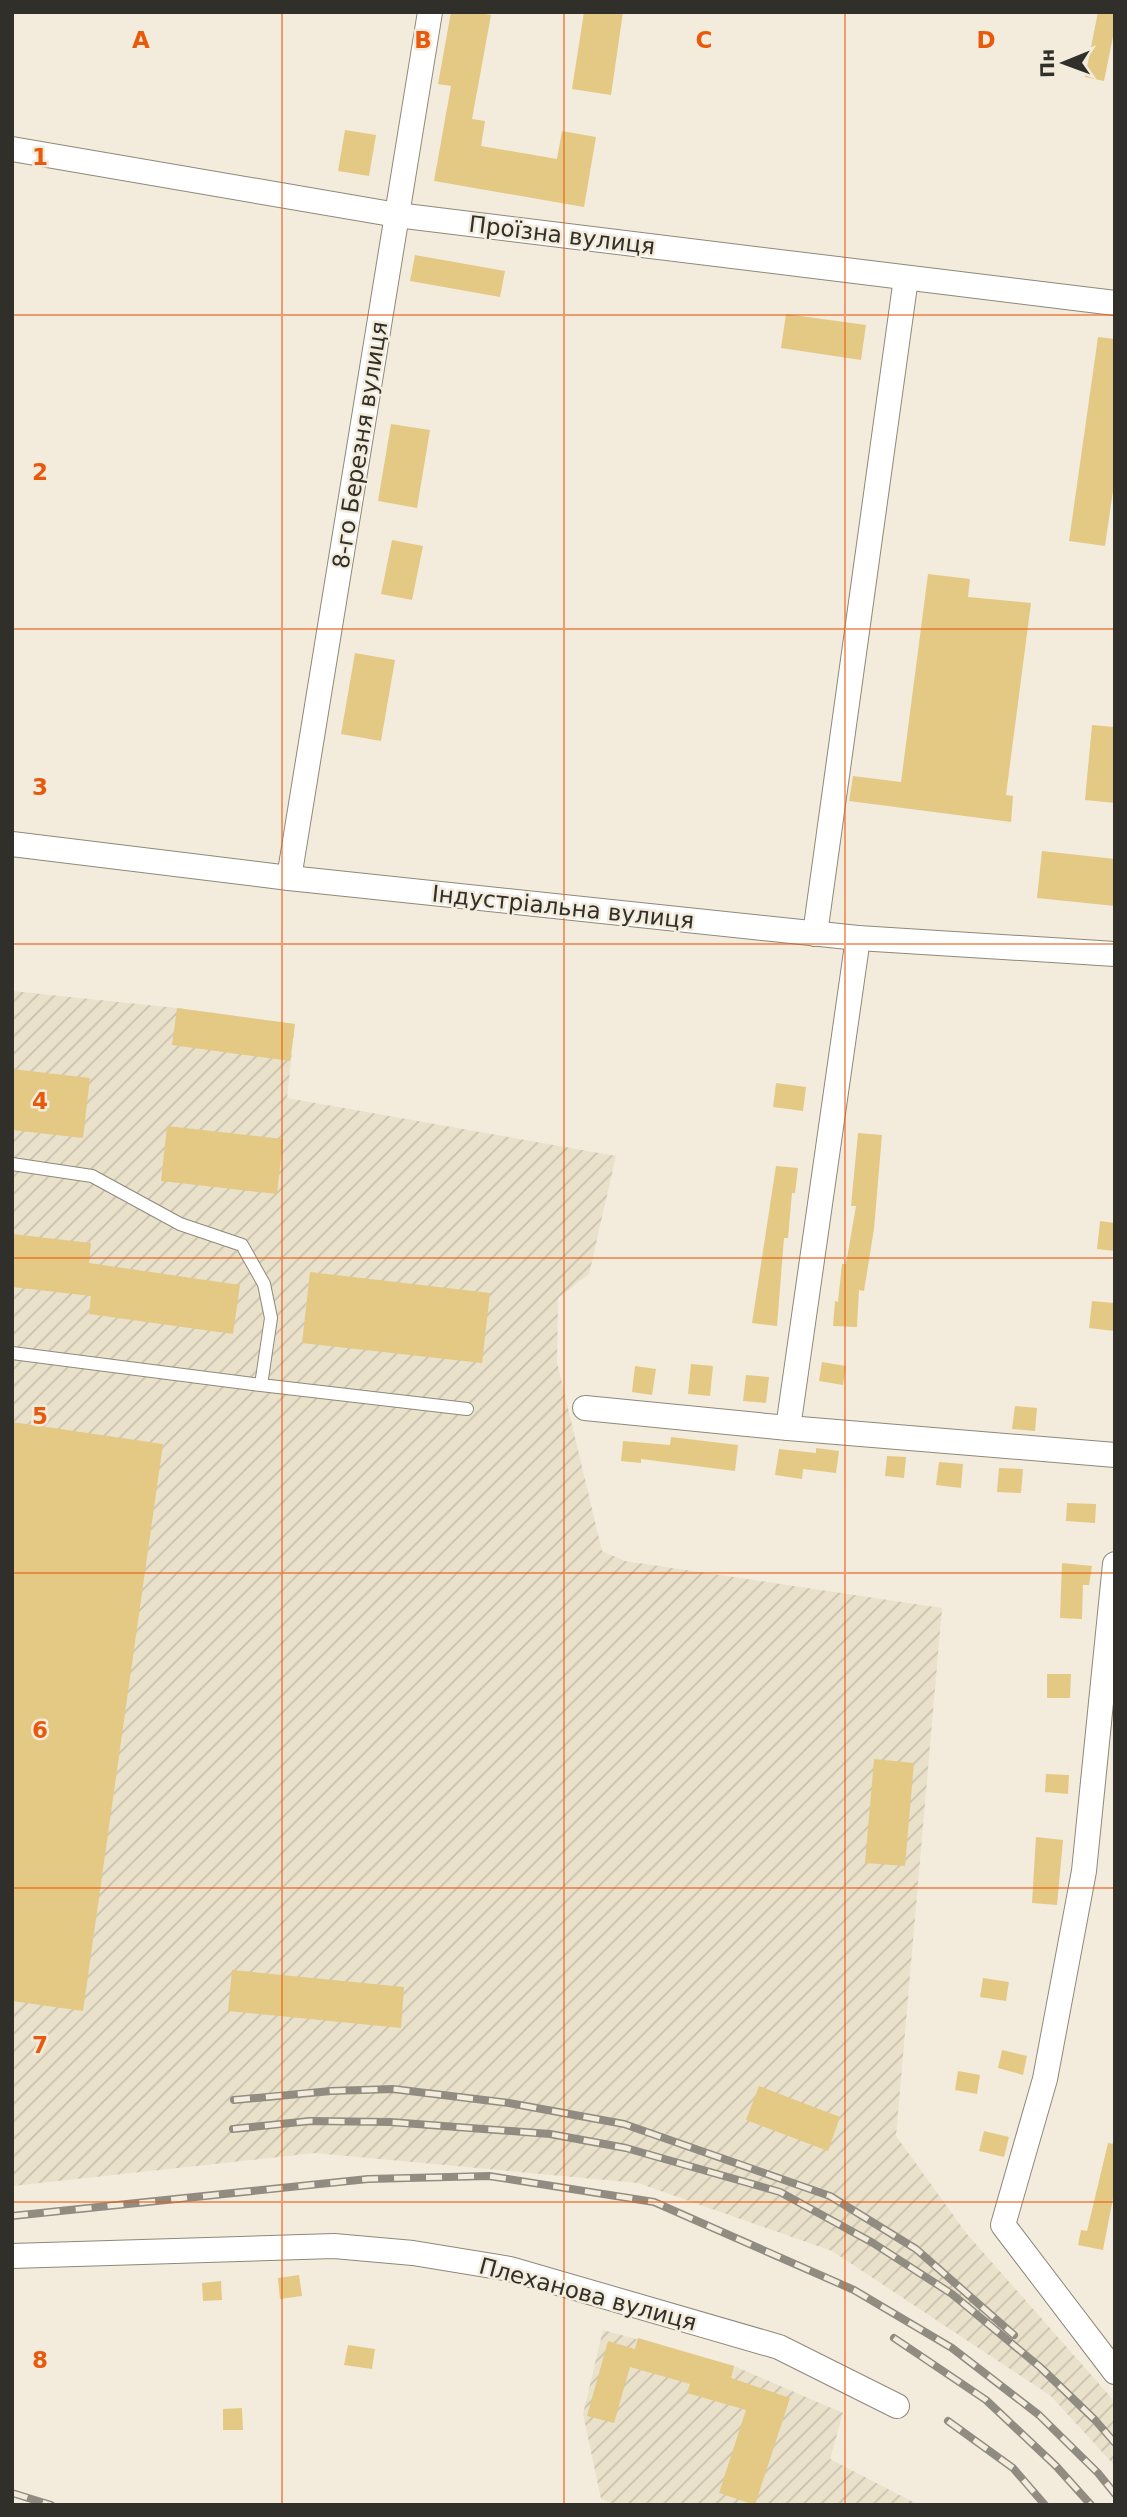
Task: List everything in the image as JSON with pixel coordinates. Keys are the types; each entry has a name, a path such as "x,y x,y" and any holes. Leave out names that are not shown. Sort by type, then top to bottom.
{"street":[{"name":"8-го Березня вулиця","path":"289,878 430,12"},
{"name":"Проїзна вулиця","path":"12,149 397,215 1115,303"},
{"path":"815,934 906,278"},
{"name":"Індустріальна вулиця","path":"12,844 289,878 815,934 1115,954"},
{"path":"788,1428 858,938"},
{"path":"585,1408 1115,1455"},
{"path":"1115,1564 1084,1871 1045,2079 1003,2225 1115,2372"},
{"name":"Плеханова вулиця","path":"12,2256 334,2246 413,2253 510,2269 779,2347 897,2406"}],"lane":[{"path":"12,1164 92,1176 180,1224 242,1245 264,1284 271,1318 261,1385"},
{"path":"12,1353 467,1409"}],"shaded area":[{"path":"12,991 177,1008 295,1024 287,1098 616,1156 589,1274 558,1298 557,1362 602,1551 625,1561 942,1608 896,2136 967,2234 1115,2402 1115,2466 1051,2396 832,2251 638,2183 315,2153 12,2186"},
{"path":"603,2330 734,2366 843,2413 830,2459 919,2505 616,2505 601,2499 583,2414"}],"building":[{"path":"451,12 491,15 472,119 485,121 481,146 557,159 562,131 596,137 584,207 434,181 451,86 438,84"},
{"path":"584,12 623,12 611,95 572,89"},
{"path":"1098,12 1115,12 1115,27 1104,81 1085,77"},
{"path":"345,130 376,135 369,176 338,171"},
{"path":"415,255 505,271 500,297 410,281"},
{"path":"786,314 866,325 861,360 781,348"},
{"path":"1098,337 1115,339 1115,477 1105,546 1069,541"},
{"path":"391,424 430,430 417,508 378,501"},
{"path":"392,540 423,546 412,600 381,594"},
{"path":"928,574 970,579 968,597 1031,603 1006,795 1013,796 1011,822 849,801 853,776 901,782"},
{"path":"355,653 395,660 381,741 341,734"},
{"path":"1092,725 1115,727 1115,803 1085,800"},
{"path":"1042,851 1115,859 1115,906 1037,898"},
{"path":"177,1008 295,1024 290,1061 172,1045"},
{"path":"12,1069 90,1078 83,1138 12,1130"},
{"path":"776,1083 806,1087 803,1111 773,1107"},
{"path":"167,1126 283,1139 277,1194 161,1181"},
{"path":"858,1133 882,1135 874,1229 864,1291 859,1290 857,1327 833,1326 842,1264 846,1264 856,1206 851,1206"},
{"path":"776,1166 798,1168 795,1193 792,1193 788,1238 784,1238 777,1326 752,1323"},
{"path":"1100,1221 1115,1223 1115,1251 1097,1249"},
{"path":"12,1234 91,1243 89,1263 240,1285 233,1334 89,1314 91,1296 12,1287"},
{"path":"310,1272 490,1293 482,1363 302,1343"},
{"path":"1092,1301 1115,1303 1114,1331 1089,1328"},
{"path":"822,1362 846,1366 843,1385 819,1381"},
{"path":"691,1364 713,1366 710,1396 688,1394"},
{"path":"635,1366 656,1369 652,1395 632,1392"},
{"path":"746,1375 769,1377 766,1403 743,1401"},
{"path":"1015,1406 1037,1408 1035,1431 1012,1429"},
{"path":"12,1422 163,1444 83,2011 12,2001"},
{"path":"671,1437 738,1445 735,1471 641,1459 641,1463 621,1461 623,1441 670,1445"},
{"path":"816,1448 839,1451 836,1473 803,1469 802,1479 775,1475 779,1449 816,1453"},
{"path":"887,1456 906,1457 904,1478 885,1476"},
{"path":"939,1462 963,1464 961,1488 936,1485"},
{"path":"999,1468 1023,1469 1021,1493 997,1492"},
{"path":"1067,1503 1096,1504 1095,1523 1066,1521"},
{"path":"1062,1563 1092,1566 1089,1585 1083,1585 1082,1619 1060,1618"},
{"path":"1047,1674 1071,1674 1070,1698 1047,1698"},
{"path":"874,1759 914,1763 905,1866 865,1863"},
{"path":"1046,1774 1069,1775 1068,1794 1045,1792"},
{"path":"1036,1837 1063,1840 1057,1905 1032,1903"},
{"path":"232,1970 404,1987 401,2028 228,2011"},
{"path":"983,1978 1009,1982 1006,2001 980,1997"},
{"path":"1002,2050 1027,2056 1023,2075 998,2068"},
{"path":"958,2071 980,2075 977,2094 955,2090"},
{"path":"759,2086 840,2117 828,2151 746,2120"},
{"path":"984,2131 1009,2137 1004,2157 979,2151"},
{"path":"1108,2143 1115,2144 1115,2188 1103,2250 1078,2245 1081,2230 1087,2231"},
{"path":"299,2275 302,2296 280,2299 278,2278"},
{"path":"221,2281 222,2300 203,2301 202,2283"},
{"path":"638,2338 734,2366 731,2378 790,2398 755,2505 719,2493 746,2410 687,2393 690,2384 630,2367 614,2423 587,2416 608,2341 635,2349"},
{"path":"348,2345 375,2349 372,2369 344,2365"},
{"path":"242,2408 243,2430 223,2430 223,2409"}],"railway":[{"path":"234,2100 331,2091 393,2089 509,2103 624,2124 830,2196 916,2249 1014,2335"},
{"path":"233,2129 310,2121 390,2122 550,2134 626,2148 780,2192 873,2243 952,2294 1040,2367 1115,2443"},
{"path":"12,2216 368,2179 489,2176 654,2202 854,2290 952,2348 1039,2415 1098,2473 1115,2494"},
{"path":"894,2338 986,2400 1056,2466 1091,2505"},
{"path":"948,2421 1013,2468 1045,2505"},
{"path":"12,2493 51,2505"}]}
